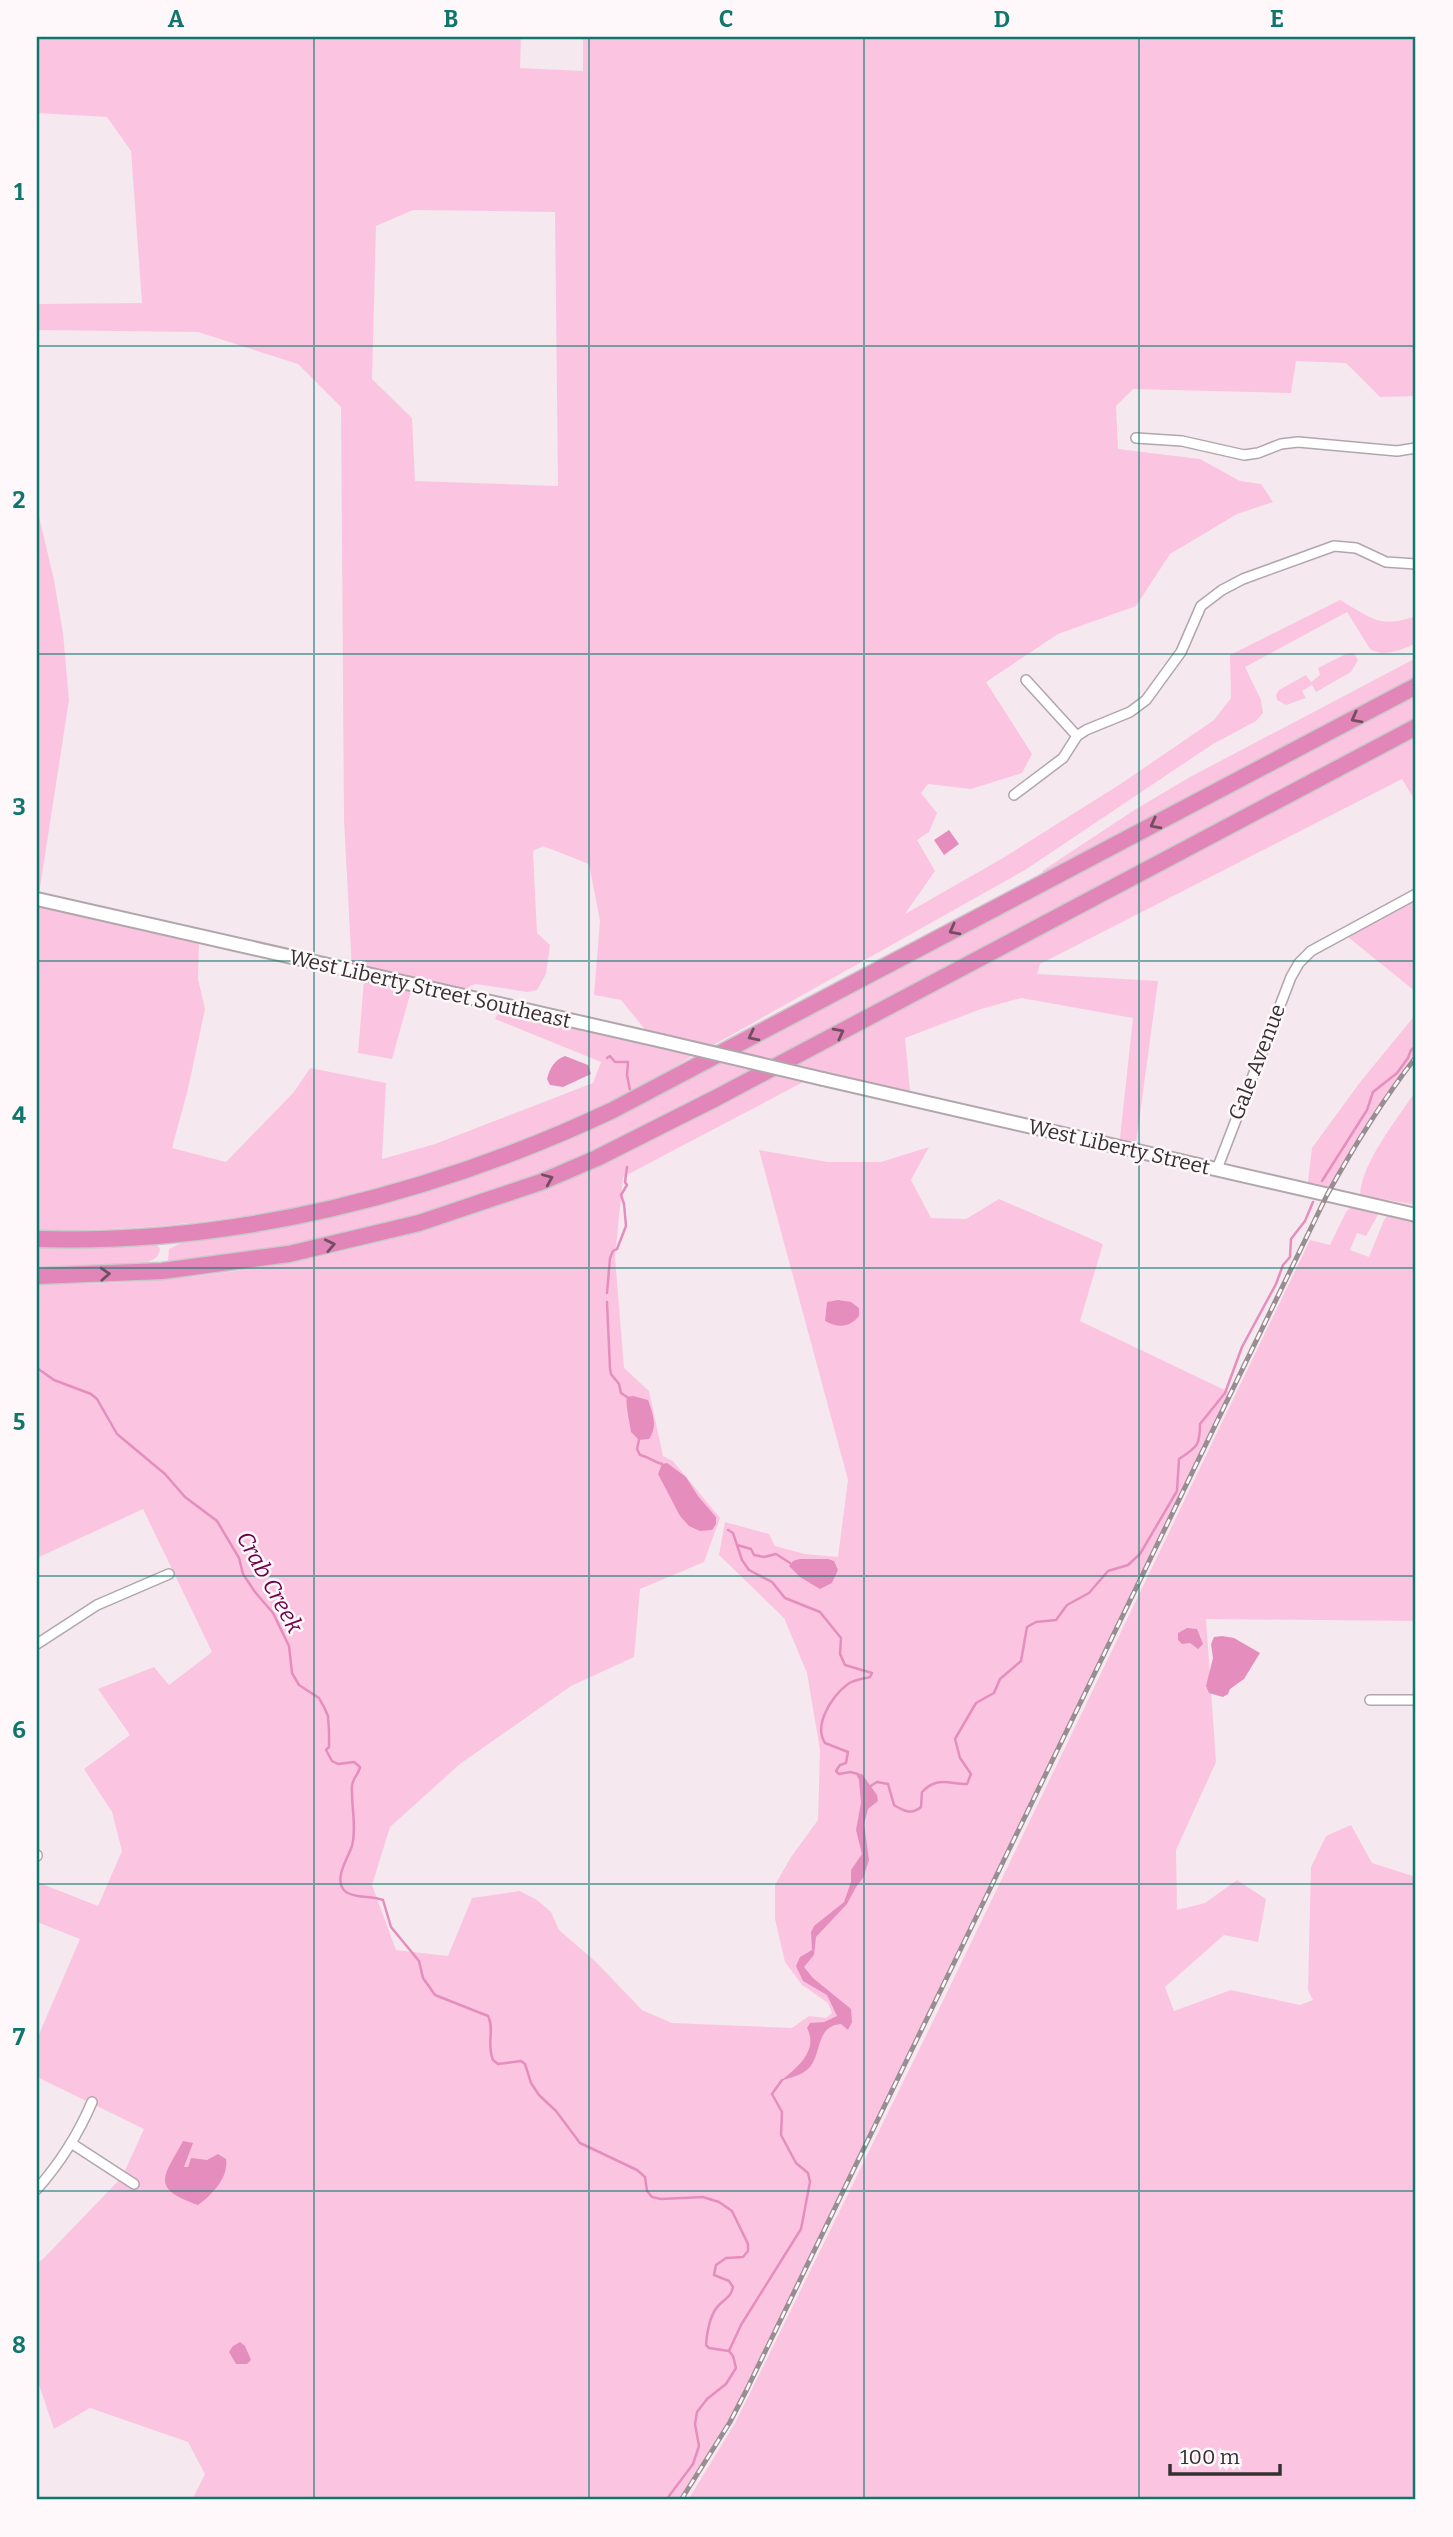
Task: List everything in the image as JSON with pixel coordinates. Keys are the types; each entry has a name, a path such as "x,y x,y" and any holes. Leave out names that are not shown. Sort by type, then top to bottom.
{"highway":[{"path":"37,1239 177,1234 285,1217 411,1187 519,1151 613,1110 1416,685"},
{"path":"37,1276 162,1271 289,1254 419,1223 541,1182 597,1158 729,1091 1416,727"}],"main road":[{"name":"West Liberty Street Southeast","path":"37,899 823,1079"},
{"name":"West Liberty Street","path":"823,1079 1416,1215"}],"street":[{"path":"1136,438 1182,441 1244,455 1290,443 1396,451 1416,448"},
{"path":"1014,795 1063,758 1077,736 1089,728 1130,712 1146,699 1181,652 1201,606 1231,585 1334,546 1356,548 1386,562 1416,564"},
{"path":"1026,680 1077,736"},
{"name":"Gale Avenue","path":"1217,1169 1291,976 1303,958 1316,948 1416,894"},
{"path":"37,1644 97,1605 169,1574"},
{"path":"1370,1700 1416,1700"},
{"path":"37,2189 71,2143 92,2102"},
{"path":"71,2143 134,2184"}],"shaded area":[{"path":"37,37 521,37 520,68 583,71 583,37 1416,37 1416,396 1380,397 1346,363 1296,361 1291,393 1133,389 1116,406 1118,449 1200,459 1240,481 1261,484 1273,502 1237,514 1170,554 1136,606 1058,634 986,682 1032,754 1022,773 971,789 928,784 921,793 937,813 929,832 917,840 935,871 905,914 1003,858 1122,783 1214,720 1231,698 1230,655 1340,600 1376,620 1393,622 1416,616 1416,644 1387,653 1376,652 1370,649 1347,612 1245,667 1261,700 1263,713 1256,721 1213,744 1025,870 710,1047 647,1032 621,1000 594,995 600,921 589,864 543,846 533,851 537,933 550,945 546,974 537,990 527,992 476,984 465,991 352,971 344,820 341,407 298,364 198,332 37,330 37,304 142,303 131,151 107,117 37,113","holes":["413,210 555,212 558,486 415,481 412,418 372,379 376,226"]},
{"path":"37,508 63,633 69,700 39,894 37,893"},
{"path":"1354,653 1358,660 1351,672 1316,692 1312,685 1302,691 1306,698 1286,705 1277,700 1279,690 1306,675 1311,682 1320,675 1318,668 1346,654"},
{"path":"1416,658 1416,678 1045,874 1042,871 1190,777"},
{"path":"1416,691 1416,722 776,1061 736,1052"},
{"path":"1416,736 1416,802 1402,779 1040,964 1037,974 1158,981 1135,1151 1119,1147 1133,1018 1021,998 981,1009 905,1038 910,1091 794,1066"},
{"path":"949,830 959,844 944,855 934,840"},
{"path":"1416,894 1416,992 1343,933"},
{"path":"37,904 199,941 198,979 205,1009 172,1148 226,1162 294,1092 310,1068 386,1083 382,1159 435,1144 593,1083 601,1062 495,1019 498,1013 493,1011 694,1055 637,1088 576,1118 512,1145 379,1188 245,1216 144,1227 37,1231"},
{"path":"364,980 411,991 392,1059 358,1053"},
{"path":"1416,1014 1416,1061 1391,1090 1327,1195 1307,1190 1312,1148 1361,1081"},
{"path":"565,1056 588,1065 591,1074 563,1087 550,1085 547,1079 551,1068"},
{"path":"720,1061 757,1070 682,1110 543,1175 455,1207 308,1246 169,1263 169,1249 183,1242 329,1214 402,1196"},
{"path":"777,1075 805,1081 623,1177 615,1257 624,1368 649,1391 663,1456 673,1461 720,1518 704,1562 640,1589 634,1657 571,1686 460,1764 390,1827 372,1885 396,1950 448,1956 472,1898 520,1891 551,1912 559,1930 596,1962 642,2010 672,2023 792,2028 809,2016 826,2018 832,2013 828,2003 802,1985 785,1962 775,1919 775,1885 791,1857 818,1820 820,1750 807,1673 784,1618 719,1555 725,1522 769,1534 775,1546 805,1554 838,1557 848,1480 759,1150 828,1162 881,1162 929,1147 911,1180 931,1218 966,1219 999,1199 1103,1244 1080,1321 1231,1393 730,2422 681,2500 192,2500 205,2474 188,2442 90,2408 54,2429 37,2379 37,2263 122,2177 144,2129 37,2077 37,2039 80,1939 37,1922 37,1882 98,1906 122,1851 112,1812 84,1769 130,1735 98,1689 154,1667 169,1685 212,1652 143,1509 37,1558 37,1284 172,1279 240,1270 375,1243 441,1225 506,1203 596,1167"},
{"path":"1416,1090 1416,1205 1360,1195 1362,1182 1374,1154"},
{"path":"1352,1206 1379,1213 1366,1236 1357,1233 1350,1250 1369,1257 1389,1214 1416,1221 1416,1621 1206,1619 1216,1762 1176,1850 1177,1910 1205,1903 1237,1880 1266,1899 1258,1942 1224,1935 1165,1987 1174,2011 1231,1990 1300,2005 1313,2000 1308,1990 1311,1867 1326,1836 1351,1825 1372,1863 1416,1877 1416,2500 688,2500 735,2423 751,2391 938,2011 1310,1240 1330,1245 1346,1212"},
{"path":"155,1242 160,1249 158,1255 145,1263 37,1270 37,1246"},
{"path":"827,1302 851,1302 859,1308 859,1316 847,1325 839,1326 825,1321"},
{"path":"627,1397 648,1400 654,1425 649,1439 639,1440 631,1432"},
{"path":"667,1463 686,1477 716,1517 712,1530 700,1531 689,1526 680,1516 658,1474 662,1464"},
{"path":"800,1559 834,1561 838,1570 832,1583 820,1589 800,1577 789,1566"},
{"path":"1187,1628 1197,1629 1203,1644 1198,1649 1190,1643 1182,1644 1178,1640 1178,1633"},
{"path":"1214,1637 1234,1638 1260,1653 1244,1679 1223,1697 1209,1693 1206,1686 1213,1658 1211,1644"},
{"path":"856,1774 862,1774 877,1795 878,1801 868,1809 864,1824 869,1860 863,1878 847,1904 816,1937 814,1955 804,1967 813,1978 851,2009 852,2022 848,2030 841,2024 827,2029 810,2067 779,2082 808,2052 810,2036 807,2028 810,2023 824,2022 837,2016 827,1995 803,1981 796,1966 800,1957 812,1950 811,1932 814,1926 844,1902 851,1882 851,1870 862,1854 856,1830 861,1803"},
{"path":"183,2141 193,2143 184,2167 188,2167 191,2158 207,2160 218,2154 226,2159 222,2179 214,2191 198,2205 172,2193 165,2179"},
{"path":"240,2342 245,2346 251,2360 247,2364 236,2364 229,2352"}],"waterway":[{"path":"1322,1181 1367,1110 1373,1092 1397,1073 1416,1046"},
{"path":"607,1058 610,1056 615,1062 628,1062 630,1090"},
{"path":"607,1293 610,1258 617,1249 626,1226 621,1195 627,1185 627,1167"},
{"path":"869,1787 877,1782 888,1784 894,1805 911,1811 921,1807 922,1792 933,1784 967,1784 971,1774 960,1758 955,1739 976,1703 994,1693 1000,1679 1021,1661 1027,1627 1036,1622 1056,1620 1067,1605 1089,1593 1108,1571 1128,1565 1140,1554 1177,1491 1179,1459 1196,1445 1200,1424 1225,1393 1242,1347 1276,1284 1283,1265 1290,1257 1291,1239 1305,1221 1313,1202"},
{"path":"607,1302 611,1374 619,1384 621,1393 627,1397"},
{"name":"Crab Creek","path":"37,1368 54,1380 91,1394 97,1399 117,1434 165,1474 185,1497 217,1521 239,1558 243,1574 273,1613 289,1646 292,1673 299,1685 319,1698 328,1716 329,1747 326,1750 332,1761 338,1764 354,1762 360,1767 352,1783 352,1846 340,1882 346,1892 383,1900 391,1927 419,1961 423,1978 435,1995 488,2016 493,2060 498,2064 521,2061 525,2064 531,2083 539,2095 556,2111 580,2143 637,2170 645,2177 647,2191 652,2197 703,2197 719,2202 732,2211 748,2244 748,2251 743,2257 726,2258 716,2265 714,2275 729,2281 733,2287 730,2295 713,2313 706,2345 709,2348 729,2351 736,2368 726,2384 707,2399 697,2412 695,2424 699,2446 693,2464 666,2500"},
{"path":"639,1440 637,1449 640,1455 662,1464"},
{"path":"728,1530 733,1533 737,1545 751,1549 754,1555 764,1557 776,1554 790,1563"},
{"path":"737,1545 749,1570 772,1582 785,1598 820,1612 841,1638 840,1654 845,1665 872,1673 870,1677 848,1684 842,1689 826,1711 821,1728 825,1743 848,1752 846,1763 840,1765 836,1771 839,1774 858,1774"},
{"path":"729,2351 741,2325 801,2229 810,2182 808,2173 796,2163 781,2135 782,2112 772,2094 782,2080"}],"railway":[{"path":"681,2500 730,2422 747,2389 1327,1195 1369,1124 1416,1057"}]}
